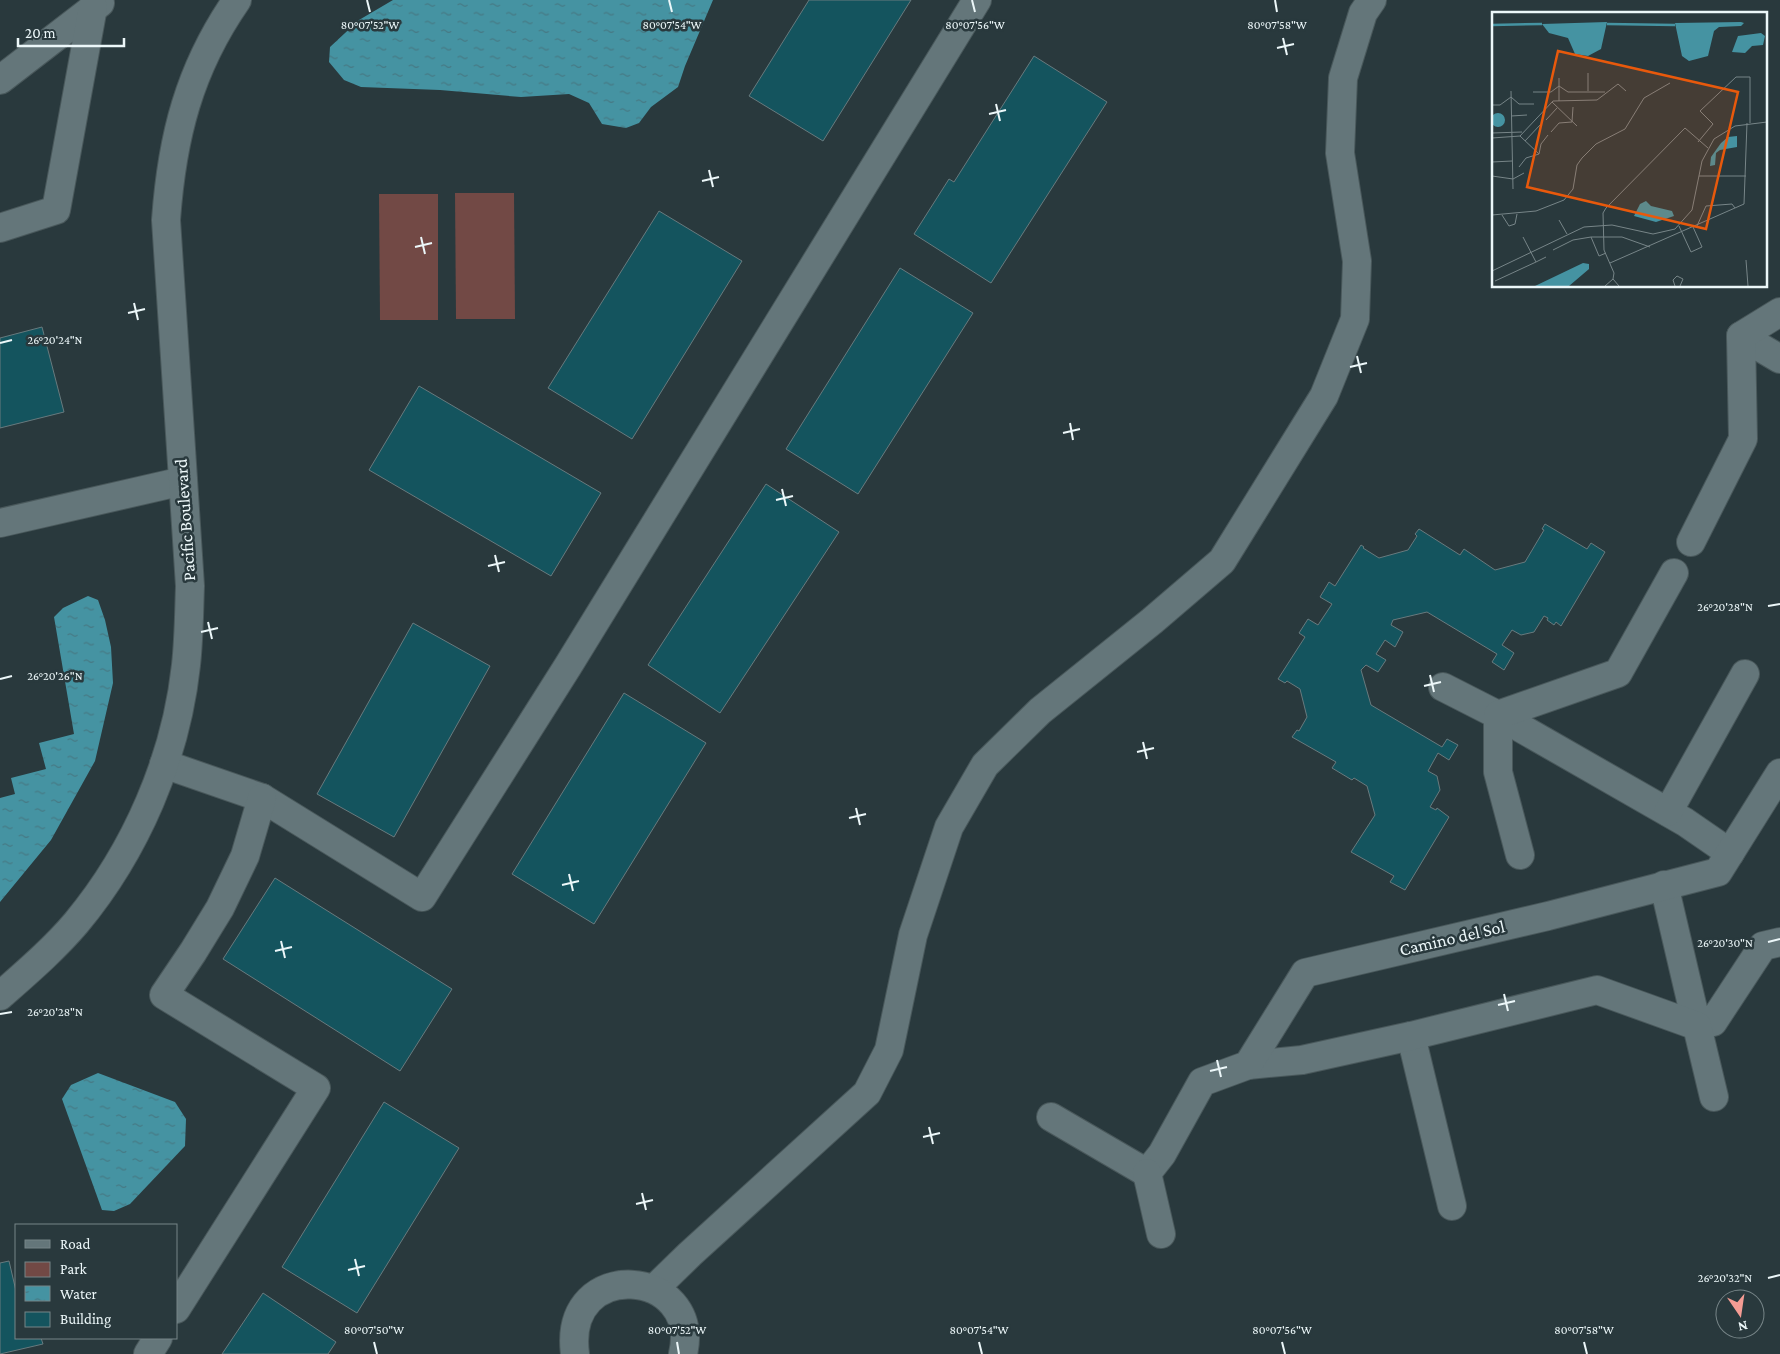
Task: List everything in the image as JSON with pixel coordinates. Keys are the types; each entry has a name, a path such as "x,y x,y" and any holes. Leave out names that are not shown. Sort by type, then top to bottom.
{"street":[{"name":"Pacific Boulevard","path":"0,996 50,952 100,890 122,856 141,820 164,764 179,706 186,666 190,586 166,220 168,184 180,122 195,78 209,45 237,0"},
{"path":"164,764 262,798 422,897 568,666 977,0"},
{"path":"654,1289 867,1093 888,1050 913,935 949,827 986,764 1040,711 1152,621 1222,560 1324,396 1355,319 1357,260 1340,152 1343,78 1363,13 1372,0"},
{"path":"0,80 98,4"},
{"path":"0,228 56,210 98,4"},
{"path":"1741,336 1780,312"},
{"path":"1741,336 1780,359"},
{"path":"1691,542 1743,439 1741,336"},
{"path":"0,523 183,481"},
{"path":"1498,715 1618,673 1674,573"},
{"path":"1668,812 1745,674"},
{"path":"1443,687 1498,715 1668,812 1730,853"},
{"path":"1498,715 1498,772 1520,854"},
{"name":"Camino del Sol","path":"1248,1066 1305,973 1548,916 1718,872 1780,773"},
{"path":"178,1306 316,1088 164,995 220,908 245,856 262,798"},
{"path":"1664,885 1714,1097"},
{"path":"1161,1234 1154,1164 1202,1082 1248,1066 1302,1060 1411,1036 1597,990 1697,1026 1713,1022 1763,946 1780,942"},
{"path":"1411,1036 1452,1206"},
{"path":"1051,1117 1154,1164"},
{"path":"575,1354 573,1336 578,1319 586,1303 600,1292 616,1285 634,1284 654,1289 668,1300 680,1315 685,1333 683,1354"},
{"path":"148,1354 157,1339"}],"green space":[{"path":"455,193 514,193 515,319 456,319"},
{"path":"379,194 438,194 438,320 380,320"}],"water":[{"path":"393,0 713,0 678,87 651,107 639,123 626,128 602,124 589,103 569,94 521,97 440,90 361,87 344,80 329,62 330,47 359,20"},
{"path":"88,596 98,600 105,620 111,647 113,683 95,761 51,840 0,902 0,798 15,794 11,778 46,769 39,743 74,734 54,617 63,608"},
{"path":"98,1073 175,1102 186,1119 185,1146 130,1204 114,1211 102,1210 62,1099 71,1085"}],"building":[{"path":"809,0 911,0 823,141 749,96"},
{"path":"1034,56 1107,102 991,283 914,234 949,179 954,182"},
{"path":"659,211 742,261 632,439 548,388"},
{"path":"900,268 973,313 858,494 786,449"},
{"path":"42,327 64,412 0,428 0,338"},
{"path":"419,386 601,493 551,576 369,470"},
{"path":"766,484 839,532 720,713 648,665"},
{"path":"1545,524 1587,549 1591,543 1605,552 1561,626 1556,622 1554,625 1544,616 1534,632 1521,635 1512,630 1502,645 1514,653 1504,670 1492,662 1497,654 1427,612 1393,620 1391,625 1403,632 1395,647 1385,640 1376,654 1386,660 1378,672 1366,665 1361,670 1371,705 1442,747 1447,739 1458,745 1449,760 1438,753 1428,771 1437,776 1440,790 1430,807 1436,810 1437,808 1449,817 1405,890 1390,882 1394,876 1351,852 1375,815 1367,786 1354,778 1352,780 1332,768 1336,762 1292,737 1297,730 1299,731 1307,717 1300,689 1287,681 1285,683 1278,679 1305,637 1299,633 1308,619 1318,625 1332,604 1320,597 1329,582 1335,586 1361,545 1379,558 1408,550 1419,529 1460,555 1464,549 1495,570 1525,562 1544,530 1542,529"},
{"path":"413,623 490,666 394,837 317,794"},
{"path":"624,693 706,743 594,924 512,874"},
{"path":"275,878 452,989 400,1071 223,959"},
{"path":"384,1102 459,1148 357,1313 282,1267"},
{"path":"9,1261 15,1287 15,1339 41,1339 43,1344 0,1354 0,1263"},
{"path":"263,1293 336,1342 328,1354 222,1354"}]}
